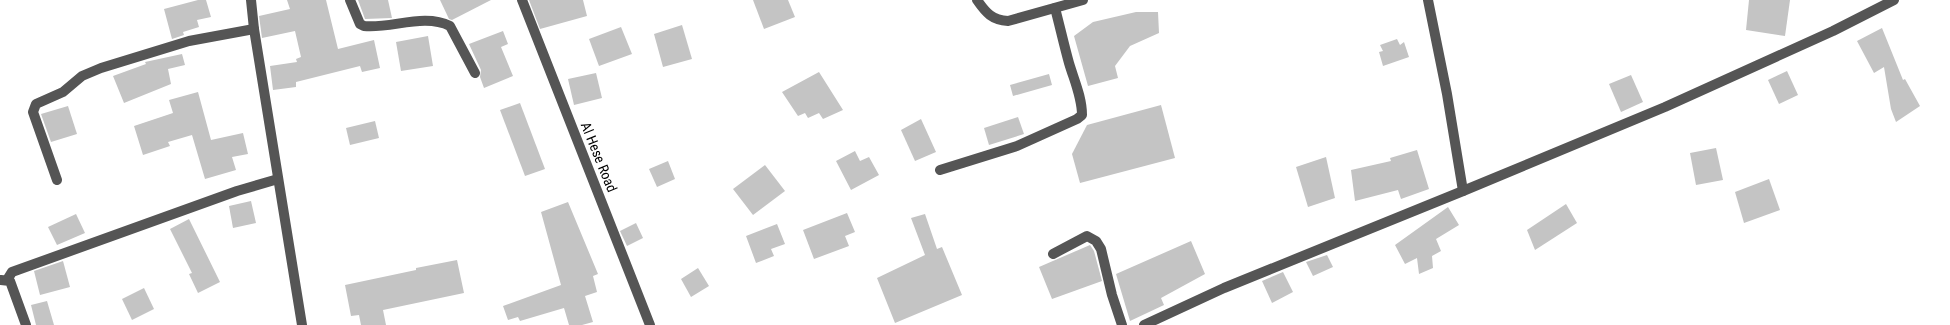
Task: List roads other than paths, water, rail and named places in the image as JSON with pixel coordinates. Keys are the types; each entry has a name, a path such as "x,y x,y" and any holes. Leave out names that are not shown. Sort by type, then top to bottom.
{"street":[{"path":"251,0 254,29 302,325"},
{"path":"350,0 360,24 364,26 416,22 442,22 450,26 475,73"},
{"name":"Al Hese Road","path":"522,0 650,325"},
{"path":"977,0 985,12 997,20 1008,21 1084,0"},
{"path":"1428,0 1447,94 1463,191"},
{"path":"1144,325 1224,288 1665,107 1833,31 1894,0"},
{"path":"940,170 1017,146 1077,119 1082,115 1078,89 1069,63 1055,8"},
{"path":"57,180 33,112 36,104 63,92 82,76 102,68 189,41 254,29"},
{"path":"3,280 12,272 237,191 278,179"},
{"path":"1053,254 1087,236 1096,241 1102,249 1112,296 1122,325"},
{"path":"3,280 10,282 26,325"}]}
